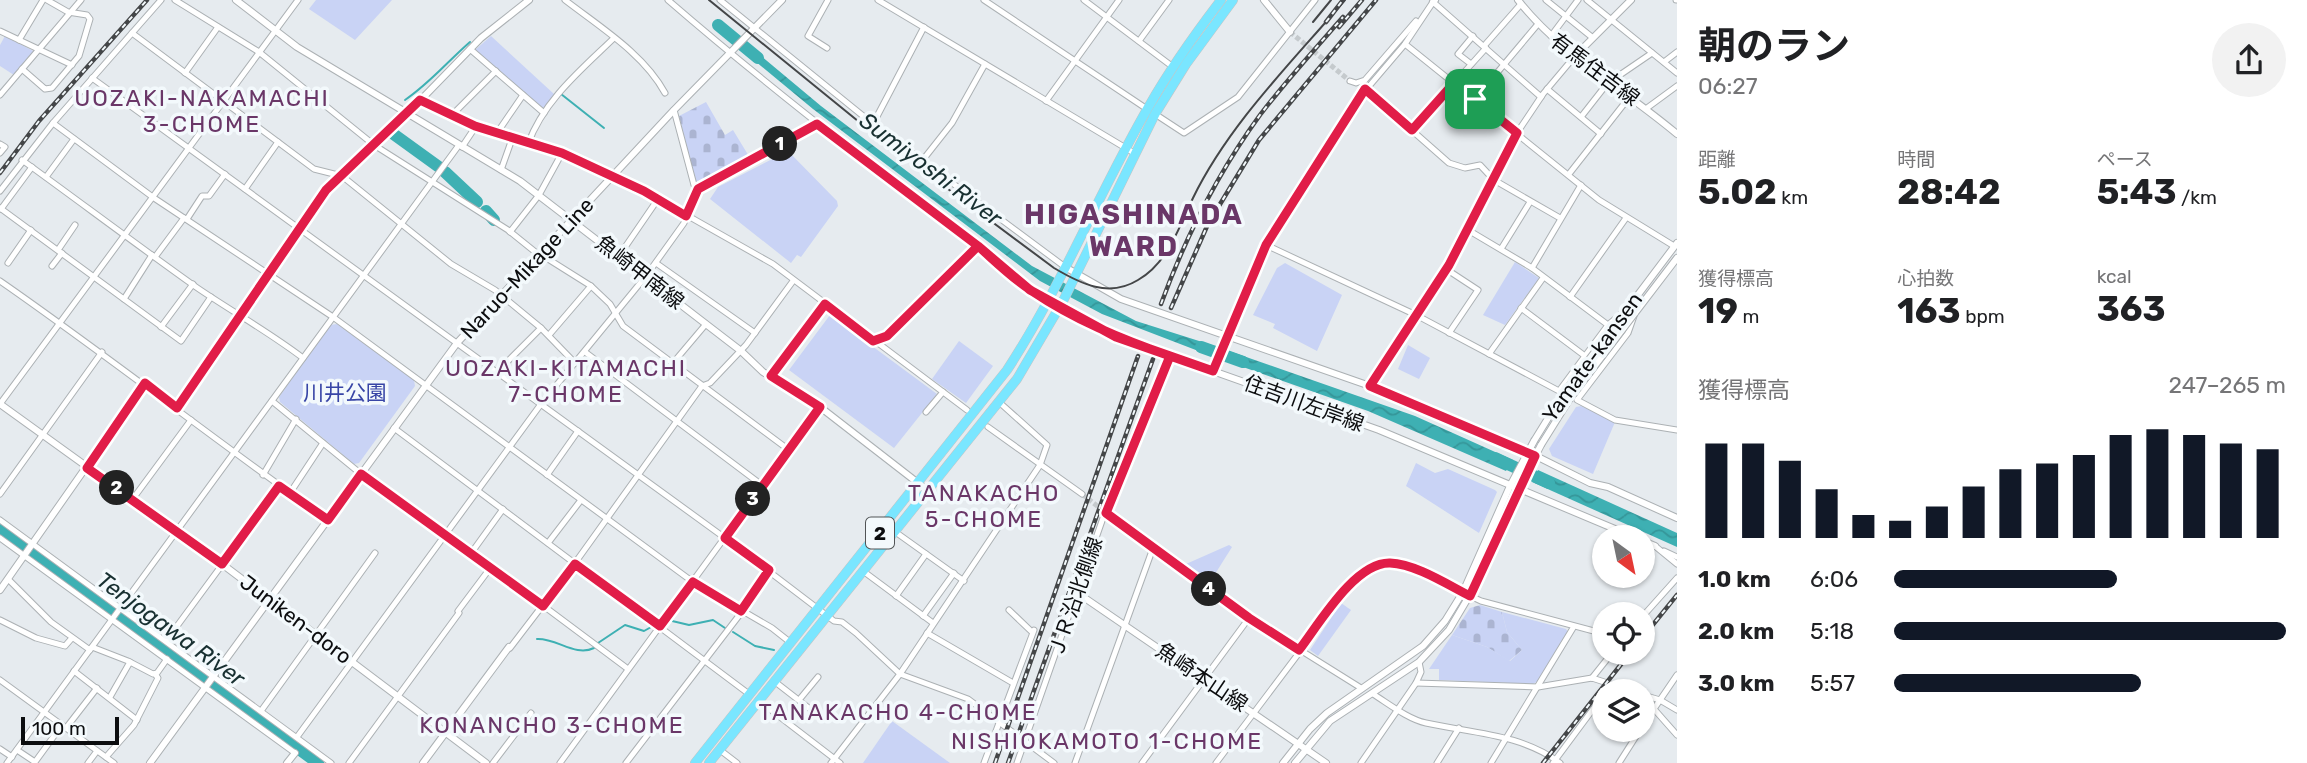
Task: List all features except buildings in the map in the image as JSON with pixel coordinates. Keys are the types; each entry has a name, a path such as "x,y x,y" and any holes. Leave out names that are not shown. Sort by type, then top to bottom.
{"highway":[{"name":"2","path":"709,763 774,681 823,612 1007,370 1050,298 1173,67 1221,0"},
{"name":"2","path":"1151,111 1233,0"},
{"name":"2","path":"695,763 792,643 862,571 999,402 1034,352 1061,304 1130,151"}],"street":[{"path":"19,40 47,0 87,15 89,23 79,56 51,88 45,89 22,69"},
{"path":"0,95 81,0"},
{"path":"0,191 22,160 161,0"},
{"path":"175,0 258,52 374,145 434,181 591,286 623,326 789,450"},
{"name":"魚崎甲南線","path":"236,0 297,47 501,170 573,219 771,376 820,407 927,490"},
{"path":"0,404 298,0"},
{"path":"177,408 326,190 408,113 470,48 529,0"},
{"path":"565,0 614,38 656,76 665,93"},
{"path":"668,0 817,124 978,246 1030,290 1050,298"},
{"path":"720,0 873,124 1074,278 1121,299 1226,338 1370,386 1582,480 1608,487 1677,517"},
{"name":"Naruo-Mikage Line","path":"150,763 457,343 674,110 782,0"},
{"path":"827,48 807,36 828,0"},
{"path":"878,0 1130,151"},
{"path":"1084,0 1173,67"},
{"path":"1046,101 1119,0"},
{"path":"1139,41 1169,0"},
{"path":"1264,0 1290,32"},
{"path":"987,1 1184,133 1238,97 1315,0"},
{"path":"1546,0 1592,38"},
{"path":"1551,36 1578,0"},
{"path":"1587,0 1677,73"},
{"path":"1370,386 1446,269 1517,133 1541,97 1575,56 1631,0"},
{"path":"1350,81 1356,83 1365,80 1434,1 1541,97"},
{"path":"1412,130 1471,64 1519,2"},
{"name":"有馬住吉線","path":"1519,2 1551,36 1631,95 1677,134"},
{"path":"1214,367 1266,245 1365,89 1405,44 1425,12"},
{"path":"1475,99 1538,24"},
{"path":"185,72 218,27"},
{"path":"873,124 924,27"},
{"path":"0,30 38,51 72,65"},
{"path":"132,33 314,169 342,176 451,264 501,296 541,328 575,363"},
{"path":"1471,64 1458,54 1473,36"},
{"path":"528,144 544,113 559,93 614,38"},
{"path":"1405,44 1581,185 1626,218 1676,244"},
{"path":"470,48 544,113"},
{"path":"1664,62 1677,52"},
{"path":"1581,117 1611,80 1652,53"},
{"path":"922,161 952,123 985,64"},
{"path":"452,116 496,71"},
{"path":"92,78 300,227 823,612 856,633 900,674 968,699 1054,763"},
{"path":"1647,108 1677,86"},
{"path":"1365,89 1455,167 1480,165 1493,180 1560,218"},
{"path":"1547,89 1601,134"},
{"path":"497,133 523,95"},
{"path":"1569,174 1631,95"},
{"path":"420,100 475,126 562,153 613,176 773,264 967,410"},
{"path":"674,110 694,185 698,189"},
{"path":"53,124 154,198 333,317 693,582 772,628 792,643"},
{"path":"297,737 541,404 646,276 686,216 698,189 817,124"},
{"path":"7,763 178,532 400,223 475,126"},
{"path":"46,177 74,139"},
{"path":"501,170 512,139"},
{"path":"245,189 278,142"},
{"path":"0,153 2,145"},
{"path":"510,232 539,195 562,153"},
{"path":"22,160 192,284 270,333 303,358"},
{"path":"32,167 1,209 161,327 181,341 211,297"},
{"path":"124,299 202,196 209,196 225,174"},
{"path":"1532,268 1581,185"},
{"path":"619,256 658,199"},
{"path":"1501,249 1530,201"},
{"path":"1570,297 1626,218"},
{"path":"52,266 75,225"},
{"path":"8,263 30,230"},
{"path":"1468,230 1532,268 1608,325"},
{"name":"Yamate-kansen","path":"1295,763 1330,721 1419,662 1448,629 1470,596 1518,489 1534,441 1563,394 1676,244"},
{"path":"1266,245 1416,315 1559,391 1608,325 1628,309"},
{"path":"873,341 887,336 978,246"},
{"name":"Yamate-kansen","path":"1283,763 1327,713 1423,646 1446,621 1463,592 1510,486 1541,445 1571,397 1677,258"},
{"path":"656,262 755,333"},
{"path":"1446,269 1478,290 1450,333"},
{"path":"1489,354 1543,278"},
{"path":"0,281 145,383 233,453 328,520"},
{"path":"423,763 575,564 702,386 710,383 741,351 793,281"},
{"path":"161,327 192,284"},
{"path":"549,335 591,286"},
{"name":"住吉川左岸線","path":"1050,298 1116,337 1170,356 1214,367 1391,435 1605,525"},
{"path":"771,376 825,304"},
{"path":"1521,309 1585,356"},
{"path":"1635,313 1628,333 1577,400 1615,419 1677,430"},
{"path":"673,363 706,324"},
{"path":"497,372 541,328"},
{"path":"0,494 102,352"},
{"path":"585,352 763,486"},
{"name":"ＪＲ沿北側線","path":"1017,763 1076,592 1170,356"},
{"path":"0,590 145,383"},
{"path":"926,412 943,392"},
{"path":"272,401 361,474 446,533 628,669"},
{"path":"758,700 835,762 870,708 900,674 1040,465 1047,445 999,402"},
{"name":"Juniken-doro","path":"0,404 317,634 486,763"},
{"path":"560,763 820,407"},
{"path":"263,475 296,419"},
{"path":"132,500 191,420"},
{"path":"988,427 1082,495"},
{"path":"394,428 706,659 749,694"},
{"path":"547,475 578,431"},
{"path":"290,493 323,443"},
{"path":"166,641 279,486"},
{"path":"548,544 581,500"},
{"path":"472,552 502,509"},
{"path":"1106,513 1249,618 1361,688"},
{"path":"0,520 331,763"},
{"path":"894,531 964,581"},
{"path":"0,538 295,752 287,763"},
{"path":"1656,546 1677,557"},
{"path":"1656,547 1677,564"},
{"path":"1075,763 1153,548"},
{"path":"261,711 375,553"},
{"path":"897,596 926,554"},
{"path":"1216,763 1357,576 1370,568 1390,563 1406,566 1470,596 1592,632"},
{"path":"349,763 491,567"},
{"path":"626,763 706,659 769,570"},
{"path":"862,571 933,623"},
{"path":"923,615 954,573"},
{"path":"8,579 51,622 72,638 91,649 130,662 158,678 136,720 106,757"},
{"path":"1655,603 1677,579"},
{"name":"魚崎本山線","path":"1076,592 1326,763"},
{"path":"984,763 1033,631 1009,610"},
{"path":"1142,763 1249,618"},
{"path":"0,620 36,638 65,646 72,638"},
{"path":"1491,763 1573,628"},
{"path":"927,633 1013,683"},
{"path":"155,674 167,659"},
{"path":"110,698 130,662"},
{"path":"1361,763 1416,682 1421,672 1419,662"},
{"path":"1416,682 1538,687 1592,678 1602,665"},
{"path":"74,671 136,720"},
{"path":"1655,708 1677,675"},
{"path":"799,700 818,677"},
{"path":"0,680 114,763"},
{"path":"774,681 819,716"},
{"path":"17,750 35,762 97,688"},
{"path":"1373,694 1422,723 1459,728 1542,749 1556,762 1592,711"},
{"path":"1655,699 1677,710"},
{"path":"1655,710 1677,735"},
{"path":"493,763 531,713"},
{"path":"1437,763 1459,728"},
{"path":"1619,763 1633,742"},
{"path":"0,749 12,757"},
{"path":"720,750 737,763"},
{"path":"88,763 97,751"}],"green space":[{"path":"316,0 392,0 355,40 309,9"},
{"path":"5,36 35,52 14,75 0,66 0,45"},
{"path":"491,36 554,94 546,107 541,108 475,50"},
{"path":"706,102 725,135 733,130 750,158 700,185 696,183 679,116"},
{"path":"788,151 837,201 838,206 801,257 797,255 791,263 710,199 718,187"},
{"path":"1515,262 1539,278 1505,325 1483,315"},
{"path":"1285,263 1342,295 1317,351 1273,328 1275,324 1253,315 1277,268"},
{"path":"830,315 937,394 894,448 789,370"},
{"name":"川井公園","path":"337,324 414,380 415,386 359,463 354,464 280,402 279,397 330,325"},
{"path":"959,341 993,366 966,403 932,379"},
{"path":"1408,345 1430,358 1419,379 1398,369"},
{"path":"1581,406 1615,422 1593,474 1552,456 1549,449 1576,407"},
{"path":"1416,463 1435,473 1448,469 1497,492 1479,533 1406,486"},
{"path":"1229,545 1232,547 1210,582 1186,564"},
{"path":"1341,603 1351,610 1318,656 1310,650"},
{"path":"1480,605 1502,612 1507,632 1522,650 1509,661 1487,647 1452,635 1470,608"},
{"path":"1502,612 1566,629 1568,632 1538,681 1533,684 1439,680 1439,669 1429,669 1452,635 1487,647 1510,661 1522,650 1507,632"},
{"path":"892,721 950,763 863,763"}],"water":[{"path":"749,46 821,106 1032,266 1136,321 1218,347 1214,357 1102,314 1040,281 813,109 743,51"},
{"path":"1229,351 1415,416 1513,460 1506,471 1368,411 1226,361"},
{"path":"1538,470 1677,533 1677,547 1656,538 1656,525 1628,525 1532,482"}],"waterway":[{"name":"Sumiyoshi River","path":"718,25 758,58"},
{"path":"405,100 470,42"},
{"path":"561,94 604,128"},
{"path":"392,133 439,167"},
{"path":"445,172 477,202"},
{"path":"486,211 494,220"},
{"name":"Sumiyoshi River","path":"1201,347 1243,362"},
{"name":"Sumiyoshi River","path":"1495,458 1549,483"},
{"name":"Tenjogawa River","path":"0,530 318,763"},
{"path":"668,620 689,625 713,620 725,628"},
{"path":"598,643 625,625 644,631 653,626"},
{"path":"733,632 755,646 774,650"},
{"path":"537,639 573,649 594,648"}],"tunnel":[{"path":"1290,32 1350,81"},
{"path":"1082,494 1106,513"}],"tram line":[{"path":"709,0 869,130 1054,268 1085,284 1106,288 1116,288 1138,280 1157,264 1171,244 1193,198 1224,145 1263,94 1345,0"},
{"path":"1313,22 1331,0"}],"railway":[{"path":"0,173 39,121 147,0"},
{"path":"1326,22 1343,0"},
{"path":"1339,27 1362,0"},
{"path":"1171,308 1208,224 1259,140 1376,0"},
{"path":"1161,304 1192,230 1244,137 1270,102 1343,17"},
{"path":"995,763 1138,356"},
{"path":"1008,763 1153,359"},
{"path":"1655,622 1677,595"},
{"path":"1543,763 1621,665"}],"district":[{"name":"UOZAKI-NAKAMACHI 3-CHOME","path":"202,111"},
{"name":"HIGASHINADA WARD","path":"1134,230"},
{"name":"UOZAKI-KITAMACHI 7-CHOME","path":"566,381"},
{"name":"TANAKACHO 5-CHOME","path":"984,506"},
{"name":"TANAKACHO 4-CHOME","path":"898,712"},
{"name":"KONANCHO 3-CHOME","path":"552,725"},
{"name":"NISHIOKAMOTO 1-CHOME","path":"1107,741"}],"route":[{"path":"1475,99 1454,83 1412,130 1365,89 1266,245 1213,371 1116,337 1030,290 978,246 817,124 698,189 686,216 644,191 562,153 475,126 420,100 326,190 177,408 145,383 87,468 222,564 279,486 328,520 361,474 446,533 543,606 575,564 660,626 693,582 741,611 769,570 725,538 820,407 771,376 825,304 873,341 875,338 887,336 978,246 1018,280 1030,290 1059,308 1116,337 1170,356 1106,513 1249,618 1299,650 1357,576 1379,565 1390,563 1406,566 1470,596 1484,571 1518,489 1535,456 1370,386 1449,265 1517,133 1475,99"}]}
